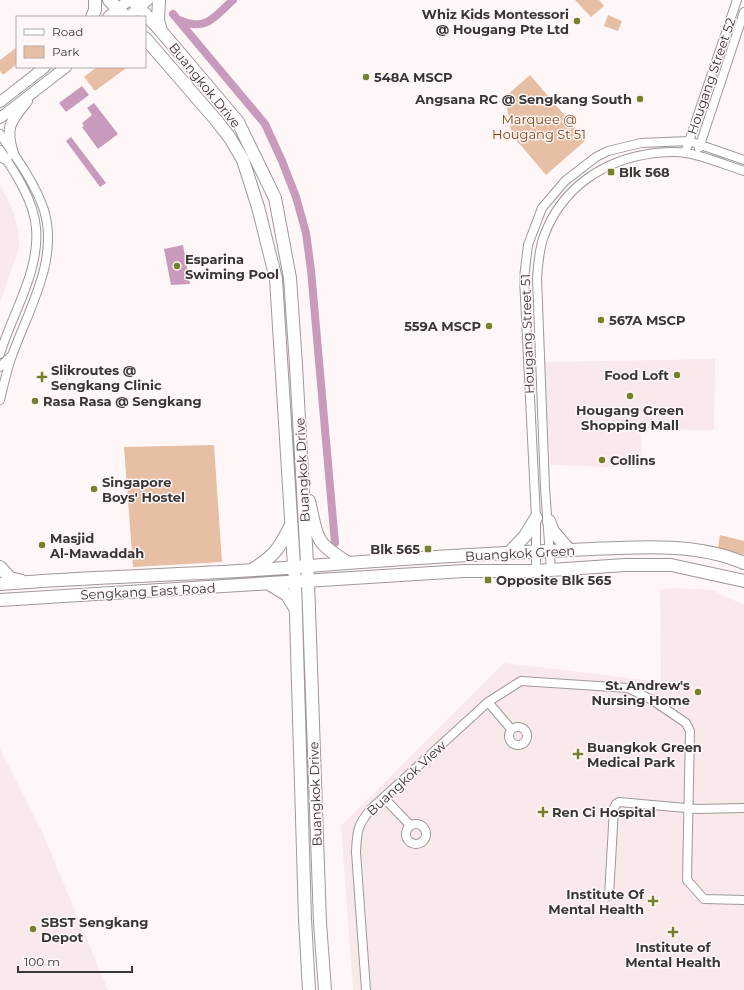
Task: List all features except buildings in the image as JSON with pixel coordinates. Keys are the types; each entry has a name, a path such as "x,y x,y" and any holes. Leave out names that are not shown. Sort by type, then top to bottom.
{"main road":[{"path":"92,16 95,10 95,0"},
{"path":"109,0 120,15"},
{"path":"159,0 158,20 160,31"},
{"name":"Buangkok Drive","path":"137,2 238,122 275,198 290,278 300,425 301,479 308,581 320,923 325,990"},
{"name":"Buangkok Drive","path":"146,39 230,138 243,160 258,207 276,279 290,526 295,582 300,706 305,919 309,990"},
{"path":"146,49 165,60"},
{"path":"301,479 307,494 317,537 327,550 348,562"},
{"path":"509,553 525,536 536,518"},
{"path":"549,521 553,530 569,550"},
{"path":"253,570 271,557 282,544 290,526"},
{"name":"Buangkok Green","path":"294,567 348,562 509,553 536,550 550,551 613,548 668,548 726,556 744,563"},
{"name":"Buangkok Green","path":"295,582 464,571 536,571 625,565 671,565 744,581"},
{"path":"0,567 10,578 24,582"},
{"name":"Sengkang East Road","path":"0,584 294,567"},
{"path":"308,604 323,585 332,579"},
{"name":"Sengkang East Road","path":"0,600 295,582"},
{"path":"269,584 287,595 295,608"}],"street":[{"name":"Hougang Street 52","path":"685,153 737,0"},
{"path":"120,15 137,2"},
{"name":"Hougang Street 52","path":"697,156 744,12"},
{"path":"0,102 44,68"},
{"path":"0,118 65,68"},
{"path":"5,155 9,140 9,128 37,88"},
{"path":"0,96 11,94"},
{"path":"0,134 5,155 31,207 36,227 32,267 0,354"},
{"name":"Hougang Street 51","path":"536,571 536,518 524,278 528,245 542,208 564,181 596,157 608,151 641,143 689,140 744,160"},
{"name":"Hougang Street 51","path":"551,570 549,521 545,488 536,278 544,236 561,204 579,185 598,170 618,161 640,155 685,153 744,171"},
{"path":"0,400 2,384 12,354 45,270 48,245 44,209 32,184 5,155"},
{"path":"0,367 12,354"},
{"name":"Buangkok View","path":"366,990 356,852 357,830 361,820 488,702 517,682 525,681 628,688 652,700 689,726 687,880 704,898 744,900"},
{"path":"488,702 512,729"},
{"path":"384,798 410,825"},
{"path":"609,896 614,808 619,802 689,808 744,808"}],"shaded area":[{"path":"82,86 89,95 66,112 59,103"},
{"path":"94,103 118,134 98,149 82,127 84,126 82,123 92,115 87,108"},
{"path":"71,137 106,183 100,187 66,141"},
{"path":"0,185 13,210 18,229 19,248 0,303"},
{"name":"Esparina Swiming Pool","path":"183,245 190,284 171,285 164,249"},
{"name":"Hougang Green Shopping Mall","path":"715,359 714,430 641,429 642,468 550,465 544,362"},
{"name":"Buangkok Green Medical Park","path":"676,588 712,590 744,605 744,990 353,990 341,826 504,663 661,682 660,589"},
{"name":"SBST Sengkang Depot","path":"0,749 41,829 108,990 0,990"}],"green space":[{"path":"575,0 599,0 604,6 591,17"},
{"path":"608,15 622,21 618,31 604,26"},
{"path":"16,48 16,65 3,75 0,71 0,60"},
{"path":"96,68 125,69 95,91 84,77"},
{"name":"Marquee @ Hougang St 51","path":"530,75 586,140 546,175 512,135 505,97"},
{"path":"214,445 222,562 133,567 124,447"},
{"path":"720,535 744,541 744,553 741,561 717,554"}],"waterway":[{"path":"179,20 197,24 209,21 233,0"},
{"path":"173,14 265,124 296,197 306,233 311,270 335,543"}],"place":[{"name":"Whiz Kids Montessori @ Hougang Pte Ltd","path":"577,21"},
{"name":"548A MSCP","path":"366,77"},
{"name":"Angsana RC @ Sengkang South","path":"640,99"},
{"name":"Blk 568","path":"611,172"},
{"name":"Esparina Swiming Pool","path":"177,266"},
{"name":"567A MSCP","path":"601,320"},
{"name":"559A MSCP","path":"489,326"},
{"name":"Food Loft","path":"677,375"},
{"name":"Slikroutes @ Sengkang Clinic","path":"42,377"},
{"name":"Hougang Green Shopping Mall","path":"630,396"},
{"name":"Rasa Rasa @ Sengkang","path":"35,401"},
{"name":"Collins","path":"602,460"},
{"name":"Singapore Boys' Hostel","path":"94,489"},
{"name":"Masjid Al-Mawaddah","path":"42,545"},
{"name":"Blk 565","path":"428,549"},
{"name":"Opposite Blk 565","path":"488,580"},
{"name":"St. Andrew's Nursing Home","path":"698,692"},
{"name":"Buangkok Green Medical Park","path":"578,754"},
{"name":"Ren Ci Hospital","path":"543,812"},
{"name":"Institute Of Mental Health","path":"653,901"},
{"name":"SBST Sengkang Depot","path":"33,929"},
{"name":"Institute of Mental Health","path":"673,932"}]}
